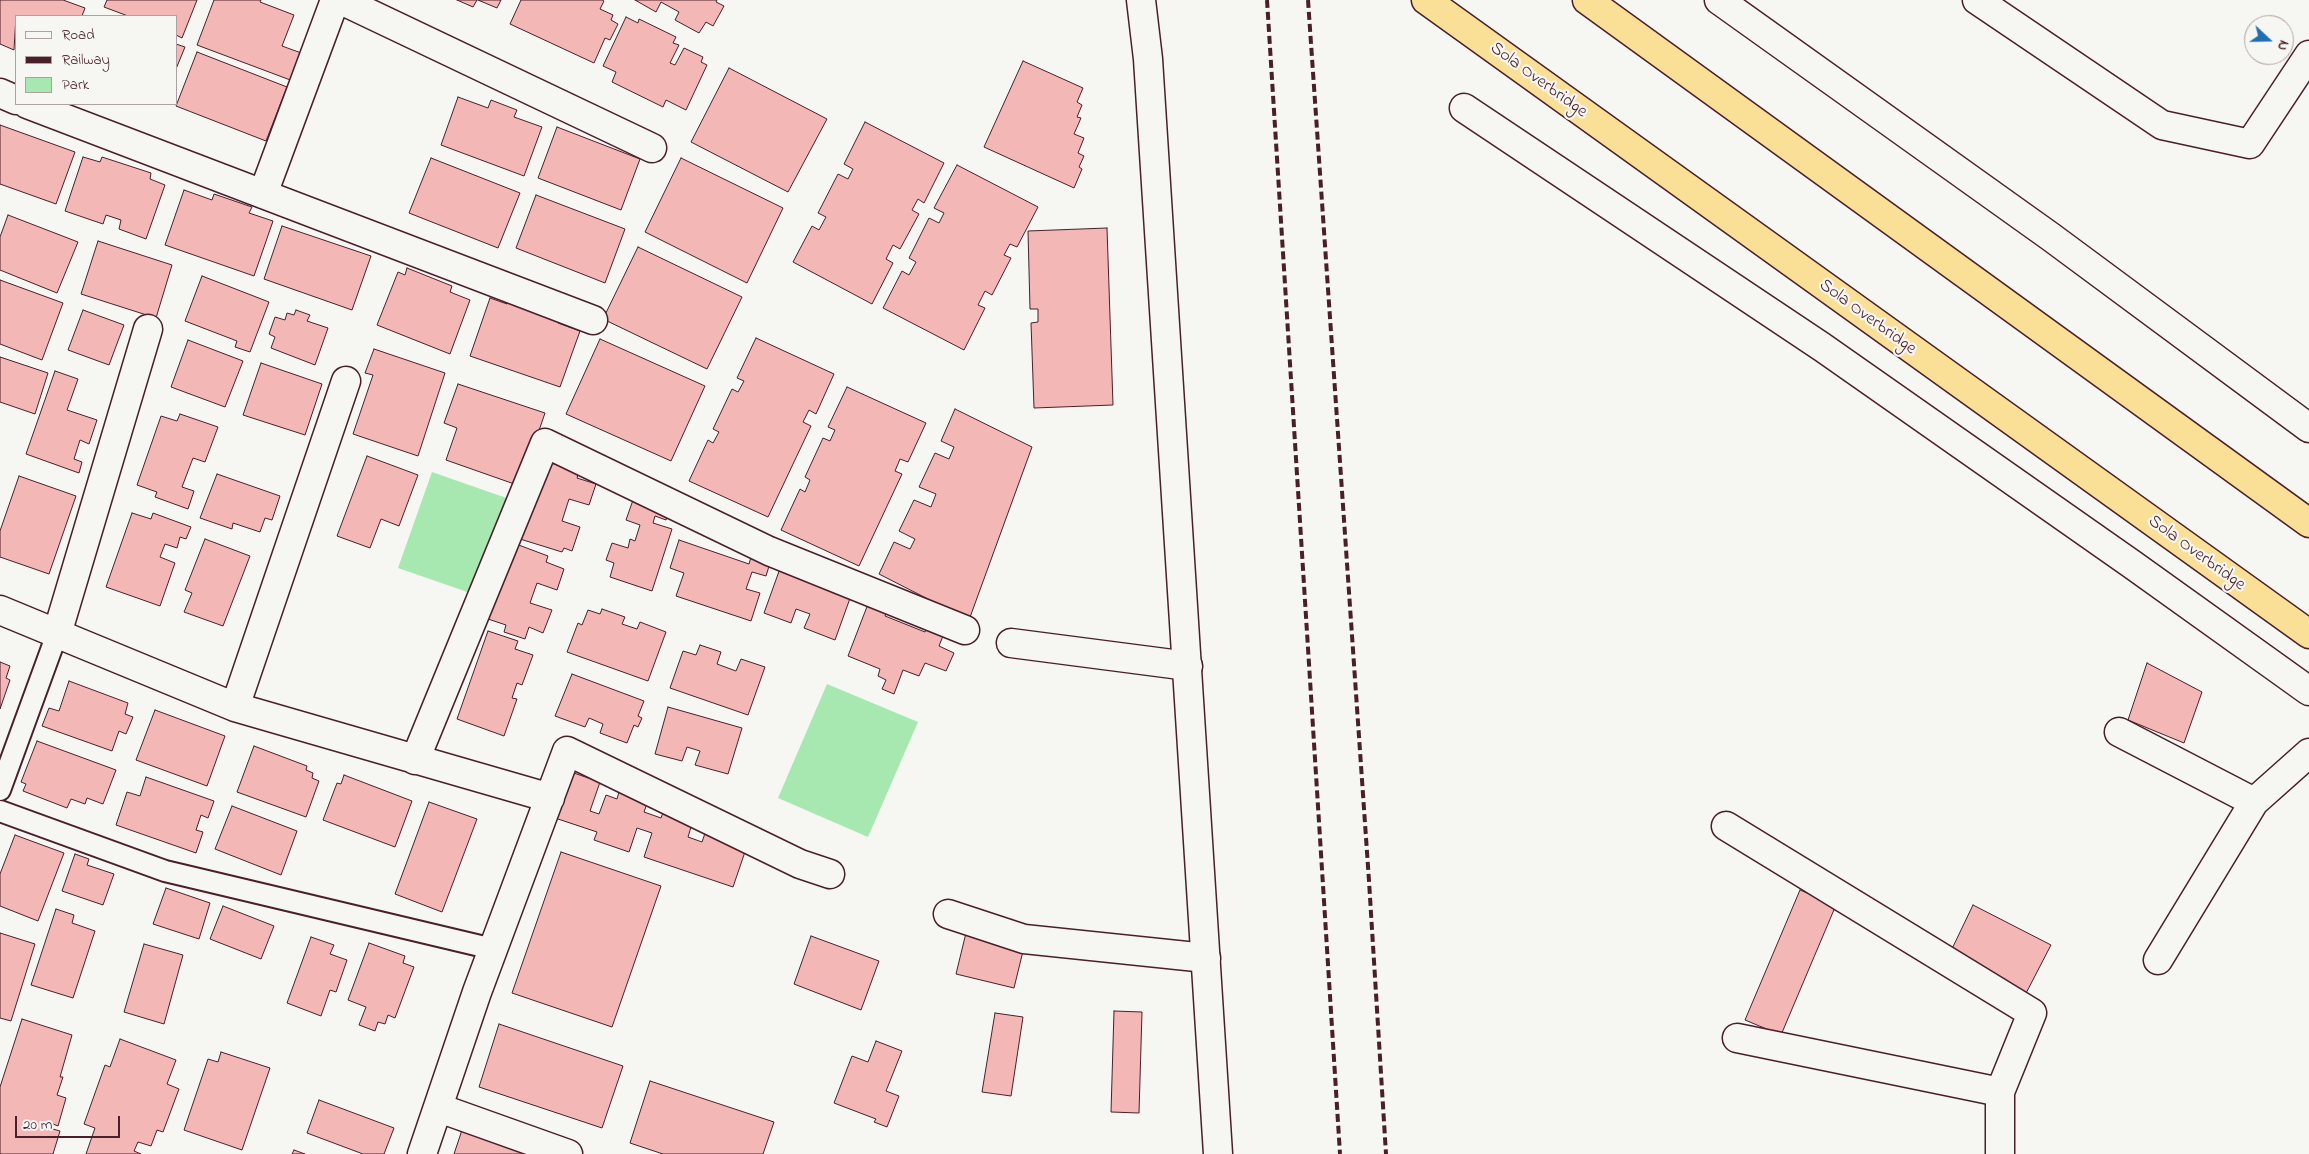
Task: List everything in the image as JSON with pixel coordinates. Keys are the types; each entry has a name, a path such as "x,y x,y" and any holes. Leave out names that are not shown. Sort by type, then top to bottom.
{"highway":[{"name":"Sola Overbridge","path":"1426,0 2309,634"},
{"path":"1587,0 2309,524"}],"street":[{"path":"263,194 335,0"},
{"path":"341,0 652,148"},
{"path":"1141,0 1148,59 1218,1154"},
{"path":"1719,0 2051,237 2309,428"},
{"path":"1977,0 2162,125 2250,144 2309,55"},
{"path":"0,93 15,100"},
{"path":"30,105 593,320"},
{"path":"1464,108 1830,353 2309,690"},
{"path":"56,634 148,329"},
{"path":"235,707 346,381"},
{"path":"415,760 545,443 769,551 965,630"},
{"path":"0,610 235,707 550,798"},
{"path":"1011,643 1188,666"},
{"path":"2119,732 2254,802"},
{"path":"422,1154 493,950 567,750 800,864 830,874"},
{"path":"2158,960 2254,802 2309,753"},
{"path":"1726,826 2032,1013 2000,1092 2000,1154"},
{"path":"948,914 1024,939 1206,958"},
{"path":"1737,1038 2000,1092"},
{"path":"439,1108 568,1154"}],"lane":[{"path":"0,790 56,634"},
{"path":"0,811 165,871 493,950"}],"green space":[{"path":"432,472 512,500 479,596 398,568"},
{"path":"827,684 918,722 868,837 778,798"}],"building":[{"path":"0,0 63,0 85,8 82,15 15,15 14,50 0,44"},
{"path":"107,0 197,0 182,38 178,36 178,15 125,15 104,7"},
{"path":"214,0 261,0 260,2 294,15 282,46 304,54 293,81 197,45"},
{"path":"457,0 477,0 473,7"},
{"path":"478,0 501,0 497,8"},
{"path":"521,0 602,0 604,1 600,9 613,15 611,20 618,24 610,40 605,38 594,63 510,24"},
{"path":"635,0 717,0 716,2 724,6 713,26 706,22 699,33 675,20 679,12 661,2 656,12"},
{"path":"626,17 638,23 639,19 676,37 673,43 679,45 670,63 675,65 684,48 703,57 701,62 707,65 686,110 666,100 663,107 612,82 616,72 603,66"},
{"path":"178,45 185,47 178,64"},
{"path":"197,52 287,87 266,141 176,106 178,105"},
{"path":"1023,61 1083,88 1077,102 1082,105 1077,117 1081,118 1074,134 1084,138 1078,153 1084,156 1079,167 1082,169 1074,188 984,147"},
{"path":"729,68 827,119 788,192 691,142"},
{"path":"458,97 488,108 491,100 517,110 514,117 542,127 524,176 441,145"},
{"path":"865,122 944,163 924,203 918,199 912,210 919,214 900,249 893,245 886,259 893,263 872,304 793,262 812,226 819,230 826,217 818,213 838,174 848,179 853,169 844,164"},
{"path":"0,125 75,152 56,204 0,184"},
{"path":"557,127 640,159 621,210 538,178"},
{"path":"83,157 100,162 102,157 151,173 150,179 165,185 146,239 119,229 121,220 106,215 103,224 65,211"},
{"path":"431,158 520,193 498,248 409,213"},
{"path":"681,158 783,208 747,283 645,232"},
{"path":"957,165 1038,207 1017,247 1010,244 1004,255 1011,258 992,295 985,291 978,305 985,308 964,350 883,308 902,271 909,275 916,262 909,258 929,218 939,223 944,213 934,208"},
{"path":"184,190 212,200 214,194 252,207 249,213 273,221 254,276 165,245"},
{"path":"536,195 625,229 605,283 516,248"},
{"path":"8,215 78,242 57,293 0,270 0,237"},
{"path":"282,226 371,256 352,310 264,279"},
{"path":"1107,228 1113,405 1034,408 1031,323 1038,322 1038,309 1030,309 1028,231"},
{"path":"98,241 172,265 156,318 81,294"},
{"path":"638,247 742,297 707,369 603,319"},
{"path":"407,268 452,286 450,292 470,300 450,354 377,325 398,272 405,275"},
{"path":"202,276 269,302 250,352 235,347 237,341 185,321"},
{"path":"0,280 63,303 42,360 0,344"},
{"path":"490,298 507,304 509,299 560,317 558,323 580,331 560,387 470,356"},
{"path":"83,310 124,325 109,365 68,350"},
{"path":"296,310 310,315 307,321 328,328 315,365 271,348 275,337 269,334 275,317 285,320 287,313 294,315"},
{"path":"756,338 834,374 816,414 809,410 803,422 811,426 768,517 689,481 708,440 713,443 719,432 713,429 732,389 738,392 744,381 737,378"},
{"path":"600,339 705,386 671,461 566,414"},
{"path":"188,340 243,361 225,407 171,387"},
{"path":"374,349 445,373 418,456 353,434 373,375 365,373"},
{"path":"0,357 48,373 35,414 0,402"},
{"path":"261,363 322,384 305,435 243,415"},
{"path":"55,371 78,379 67,410 97,420 89,444 80,440 74,459 82,462 79,473 26,454"},
{"path":"458,384 545,413 520,486 446,460 457,428 444,423"},
{"path":"847,387 926,423 908,462 900,459 895,471 902,474 859,566 781,530 800,489 805,492 810,480 805,477 823,438 830,441 835,430 828,427"},
{"path":"955,409 1032,447 969,620 879,574 894,542 910,549 915,539 899,531 914,500 931,507 936,494 919,487 935,453 949,459 954,447 941,441"},
{"path":"180,414 218,427 205,462 193,458 182,487 194,491 188,509 155,497 157,492 137,485 161,416 177,421"},
{"path":"367,456 418,475 399,526 381,519 370,548 337,536"},
{"path":"545,461 579,472 577,478 596,484 589,505 569,499 562,521 580,527 572,551 564,548 562,552 520,539"},
{"path":"217,474 280,496 272,520 265,518 260,532 233,523 232,529 200,518"},
{"path":"19,476 76,496 49,574 0,557 0,531"},
{"path":"633,500 670,507 666,520 655,516 653,523 672,529 652,591 610,577 614,563 606,560 612,543 628,548 630,539 635,541 640,525 626,520"},
{"path":"132,513 151,519 153,513 191,527 186,539 180,537 177,548 165,544 160,557 175,563 160,606 106,587"},
{"path":"205,539 250,556 223,626 184,612 192,593 185,590"},
{"path":"679,540 749,564 751,557 770,563 766,576 752,572 746,589 760,593 751,621 676,596 684,573 670,568"},
{"path":"516,544 548,556 546,562 564,569 557,590 537,583 530,603 552,610 543,633 529,627 525,639 504,632 506,625 488,619"},
{"path":"782,563 853,590 835,640 804,628 810,614 796,609 791,623 764,613"},
{"path":"868,604 887,611 885,616 925,632 928,624 938,628 936,634 943,636 939,646 954,653 946,671 925,663 919,676 903,670 894,694 882,689 886,680 878,676 880,669 848,656"},
{"path":"602,609 625,617 622,624 637,629 640,622 666,632 648,681 567,652 578,623 582,625 588,610 600,614"},
{"path":"488,631 518,641 515,649 533,655 522,685 517,683 512,698 517,699 504,736 457,719"},
{"path":"700,645 721,652 717,664 736,671 741,659 765,667 748,715 670,688 683,651 696,655"},
{"path":"0,662 10,666 6,678 10,680 0,709"},
{"path":"2147,663 2202,692 2184,743 2128,720"},
{"path":"572,674 644,701 638,716 642,718 638,727 634,725 627,743 600,733 603,724 589,718 585,727 555,716"},
{"path":"69,681 128,703 125,714 133,717 126,734 119,731 112,751 42,726 49,708 59,711"},
{"path":"668,707 742,728 728,774 695,765 700,751 687,747 682,761 655,754"},
{"path":"155,710 225,736 207,786 136,760"},
{"path":"37,741 116,770 103,804 87,798 85,804 71,799 67,808 23,791 26,784 21,782"},
{"path":"254,746 307,766 306,770 313,773 312,778 319,781 306,817 237,792"},
{"path":"568,771 600,782 590,811 599,814 606,795 617,799 620,788 649,798 644,812 661,818 666,804 695,814 688,837 702,842 711,816 749,840 733,887 644,857 652,833 637,828 629,852 594,840 597,832 552,817"},
{"path":"344,775 412,801 395,847 323,820 337,783 341,784"},
{"path":"146,777 214,801 208,818 201,815 196,830 203,832 196,853 116,825 127,792 140,796"},
{"path":"429,802 477,819 442,912 395,894"},
{"path":"232,806 297,831 281,875 215,849"},
{"path":"15,835 64,853 38,921 0,906 0,874"},
{"path":"561,852 661,886 612,1027 512,993"},
{"path":"75,854 89,859 87,865 114,874 103,905 62,891"},
{"path":"166,888 210,903 199,939 153,924"},
{"path":"1800,890 1836,905 1781,1035 1745,1020"},
{"path":"1973,905 2051,945 2023,999 1950,953"},
{"path":"223,906 274,926 261,959 210,939"},
{"path":"56,909 74,915 72,923 95,931 73,998 31,985"},
{"path":"0,933 35,944 11,1021 0,1018"},
{"path":"966,933 1024,947 1014,988 956,974"},
{"path":"811,936 879,961 861,1010 794,984"},
{"path":"311,937 334,945 330,954 347,960 336,992 330,990 321,1016 287,1003"},
{"path":"369,943 405,956 403,963 414,967 395,1018 388,1015 385,1024 378,1022 375,1031 359,1025 366,1007 348,1000"},
{"path":"144,944 183,955 164,1024 124,1012"},
{"path":"1114,1011 1142,1012 1139,1113 1111,1112"},
{"path":"995,1013 1023,1017 1011,1096 982,1092"},
{"path":"22,1019 72,1035 57,1095 66,1098 58,1126 48,1122 46,1127 60,1131 53,1154 0,1154 0,1087"},
{"path":"499,1024 623,1066 602,1128 479,1087"},
{"path":"120,1039 176,1060 167,1084 179,1089 163,1132 157,1130 151,1146 138,1142 134,1151 141,1154 86,1154 95,1128 84,1124 105,1065 110,1067"},
{"path":"876,1041 902,1051 886,1091 899,1096 887,1127 874,1122 876,1119 834,1103 852,1056 868,1062"},
{"path":"221,1052 270,1068 242,1150 184,1130 208,1059 218,1062"},
{"path":"650,1081 774,1122 763,1154 663,1154 630,1143"},
{"path":"319,1100 394,1128 384,1154 363,1154 307,1133"},
{"path":"463,1127 544,1154 454,1154"},
{"path":"294,1150 305,1154 292,1154"}],"railway":[{"path":"1267,0 1340,1154"},
{"path":"1308,0 1386,1154"}]}
